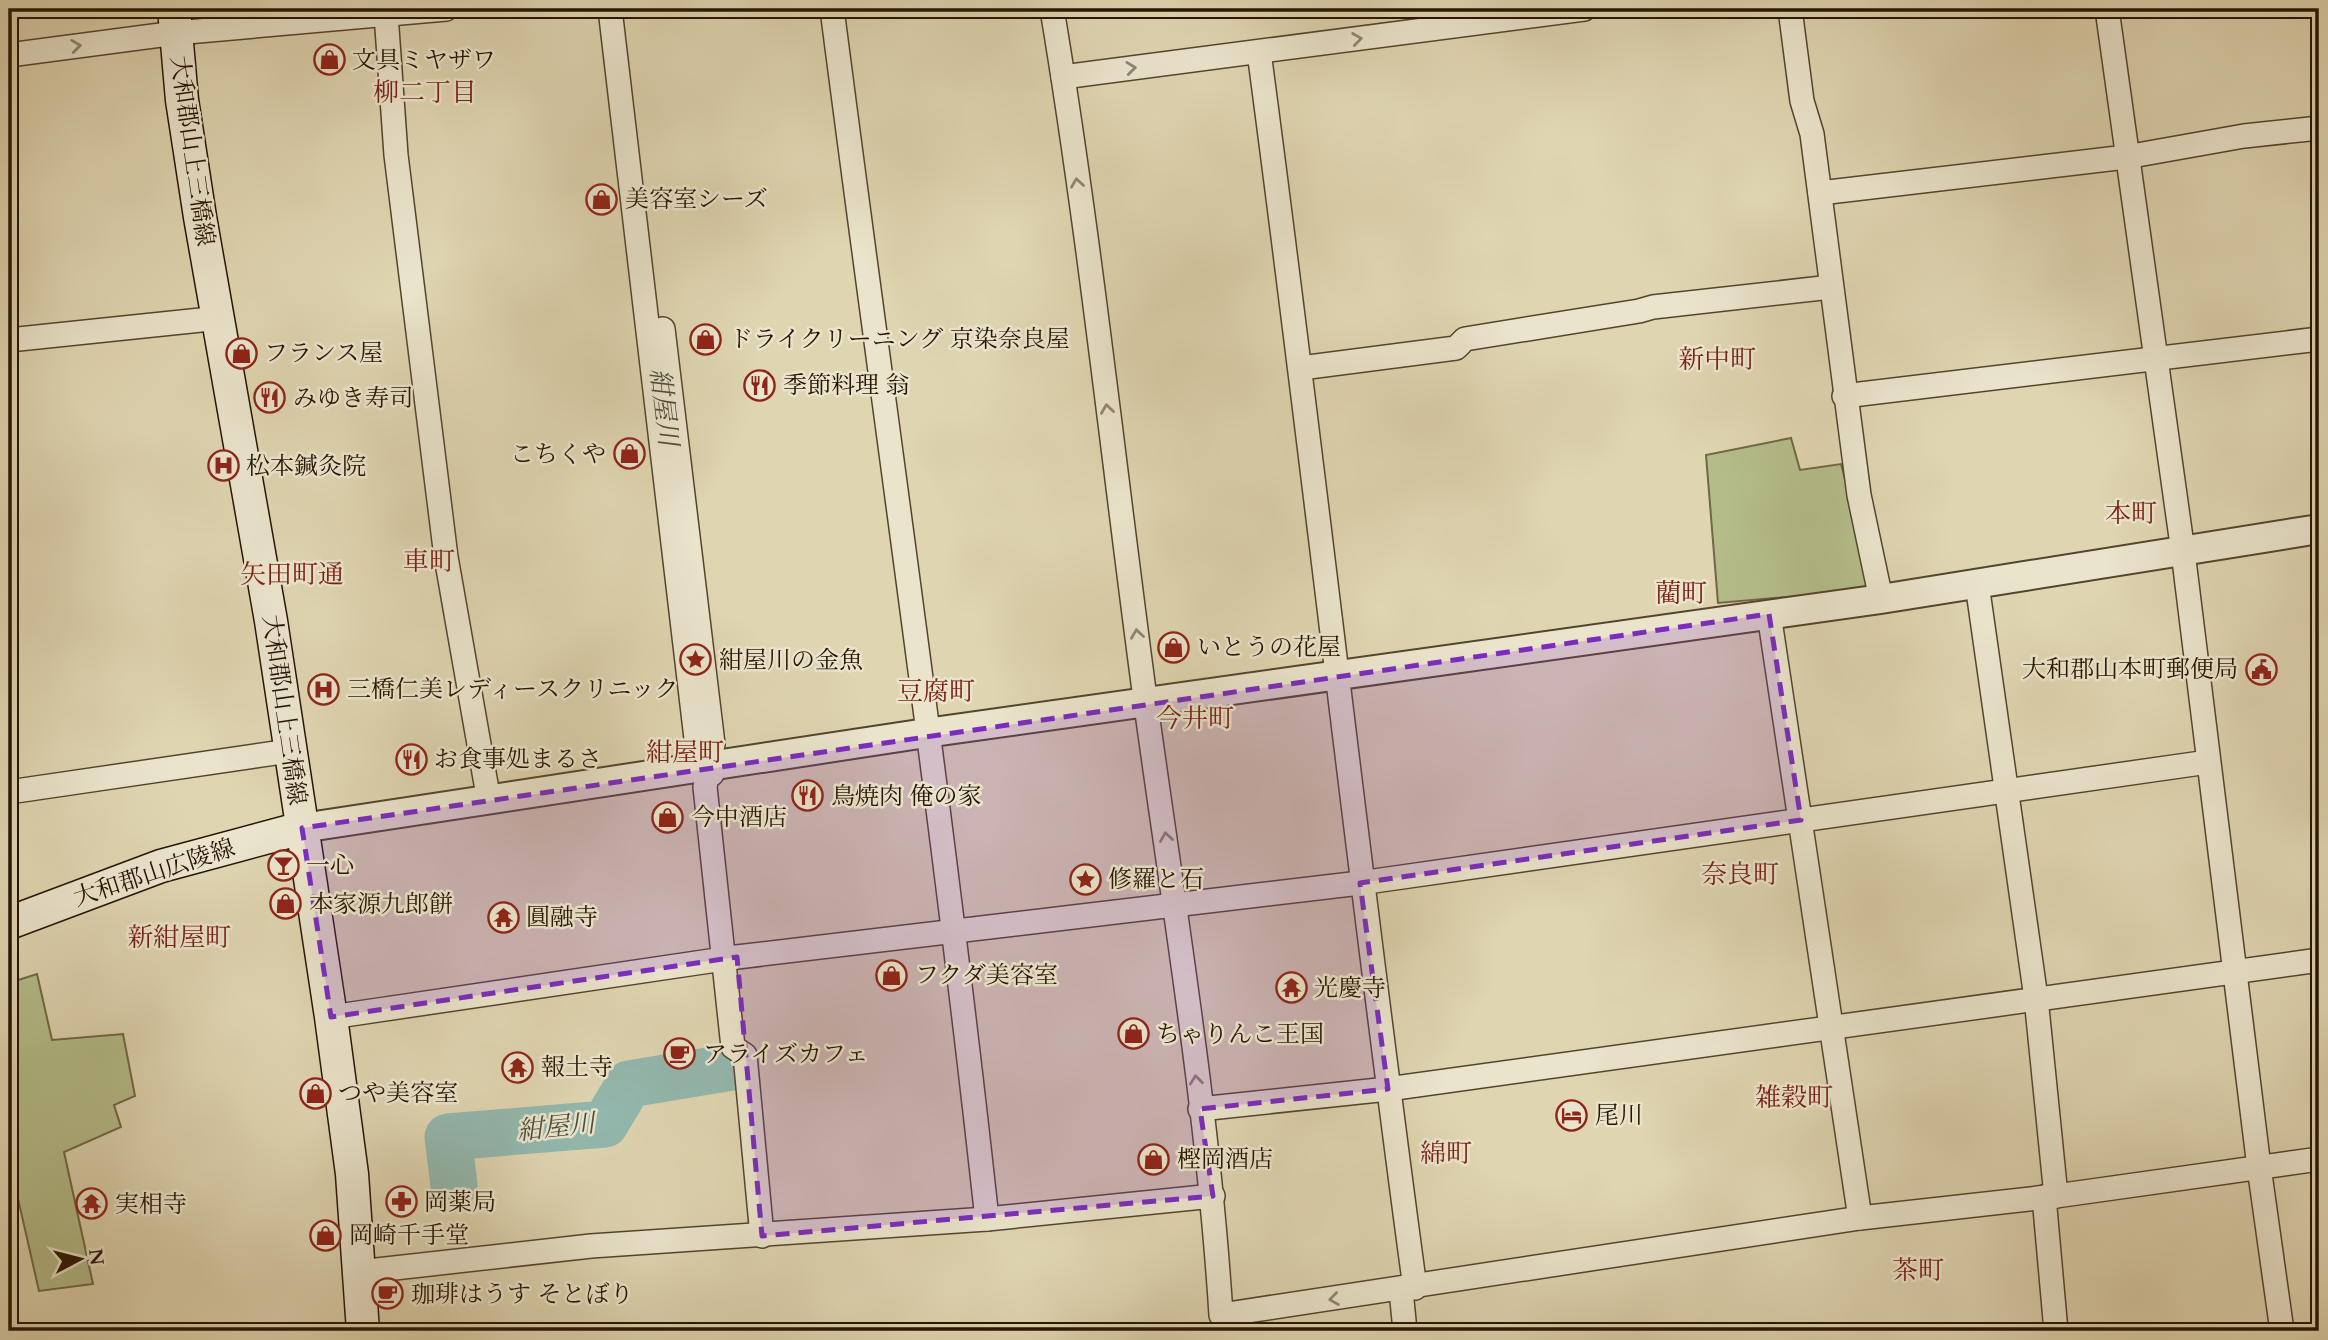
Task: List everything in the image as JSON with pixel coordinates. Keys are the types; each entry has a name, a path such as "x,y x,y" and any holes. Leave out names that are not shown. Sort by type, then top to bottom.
{"main road":[{"name":"大和郡山上三橋線","path":"175,21 198,204 271,621 331,1017 352,1174 363,1331"},
{"name":"大和郡山広陵線","path":"9,923 161,866 302,828"}],"street":[{"path":"9,55 175,21 386,14 446,9"},
{"path":"610,9 697,747 709,767 705,787 730,958 733,1046 745,1055 762,1236"},
{"path":"832,9 926,733 956,931 986,1219"},
{"path":"1052,9 1146,702 1177,905 1200,1109 1213,1196 1221,1315 1408,1289 1860,1218 2050,1196 2319,1159"},
{"path":"1063,76 1584,9"},
{"path":"1790,9 1802,101 1812,134 1858,495 1881,599"},
{"path":"2107,9 2183,552 2259,1167 2282,1331"},
{"path":"386,14 396,155 446,557 489,801"},
{"path":"1259,52 1301,368 1360,883 1388,1089 1408,1289 1405,1331"},
{"path":"1820,193 2126,157 2244,136 2319,128"},
{"path":"1301,368 1456,348 1465,339 1639,311 1653,306 1831,288"},
{"path":"9,340 220,318"},
{"path":"1844,396 2319,339"},
{"path":"302,828 926,733 1881,599 2319,529"},
{"path":"1977,584 2036,998 2050,1196 2056,1331"},
{"path":"1769,614 1860,1218"},
{"path":"9,792 289,751"},
{"path":"331,1017 730,958 1360,883 2208,762"},
{"path":"1200,1109 1388,1089 2319,960"},
{"path":"359,1272 591,1246 986,1219 1213,1196"}],"highlighted area":[{"path":"1769,614 1801,820 1360,883 1388,1089 1200,1109 1213,1196 762,1236 737,957 331,1017 302,828"}],"green space":[{"path":"1791,438 1800,470 1841,464 1875,589 1718,603 1706,455"},
{"path":"37,974 52,1040 123,1034 135,1096 114,1105 121,1127 64,1152 93,1284 39,1291 9,1159 9,983"}],"waterway":[{"name":"紺屋川","path":"454,1185 448,1137 605,1124 629,1084 732,1067"}],"place":[{"name":"文具ミヤザワ","path":"329,60"},
{"name":"美容室シーズ","path":"602,199"},
{"name":"ドライクリーニング 京染奈良屋","path":"706,339"},
{"name":"フランス屋","path":"241,353"},
{"name":"季節料理 翁","path":"760,385"},
{"name":"みゆき寿司","path":"270,398"},
{"name":"こちくや","path":"629,454"},
{"name":"松本鍼灸院","path":"223,466"},
{"name":"いとうの花屋","path":"1174,647"},
{"name":"紺屋川の金魚","path":"696,660"},
{"name":"大和郡山本町郵便局","path":"2261,669"},
{"name":"三橋仁美レディースクリニック","path":"324,689"},
{"name":"お食事処まるさ","path":"411,759"},
{"name":"鳥焼肉 俺の家","path":"808,796"},
{"name":"今中酒店","path":"668,817"},
{"name":"一心","path":"283,865"},
{"name":"修羅と石","path":"1085,879"},
{"name":"本家源九郎餅","path":"286,904"},
{"name":"圓融寺","path":"503,917"},
{"name":"フクダ美容室","path":"892,975"},
{"name":"光慶寺","path":"1291,988"},
{"name":"ちゃりんこ王国","path":"1133,1034"},
{"name":"アライズカフェ","path":"680,1054"},
{"name":"報土寺","path":"518,1067"},
{"name":"つや美容室","path":"315,1093"},
{"name":"尾川","path":"1572,1115"},
{"name":"樫岡酒店","path":"1154,1159"},
{"name":"岡薬局","path":"401,1202"},
{"name":"実相寺","path":"92,1204"},
{"name":"岡崎千手堂","path":"326,1235"},
{"name":"珈琲はうす そとぼり","path":"388,1294"}],"district":[{"name":"柳二丁目","path":"425,92"},
{"name":"新中町","path":"1717,359"},
{"name":"本町","path":"2131,513"},
{"name":"車町","path":"429,561"},
{"name":"矢田町通","path":"292,574"},
{"name":"藺町","path":"1681,593"},
{"name":"豆腐町","path":"936,691"},
{"name":"今井町","path":"1195,718"},
{"name":"紺屋町","path":"685,752"},
{"name":"奈良町","path":"1740,874"},
{"name":"新紺屋町","path":"179,937"},
{"name":"雑穀町","path":"1794,1097"},
{"name":"綿町","path":"1446,1153"},
{"name":"茶町","path":"1918,1270"}]}
